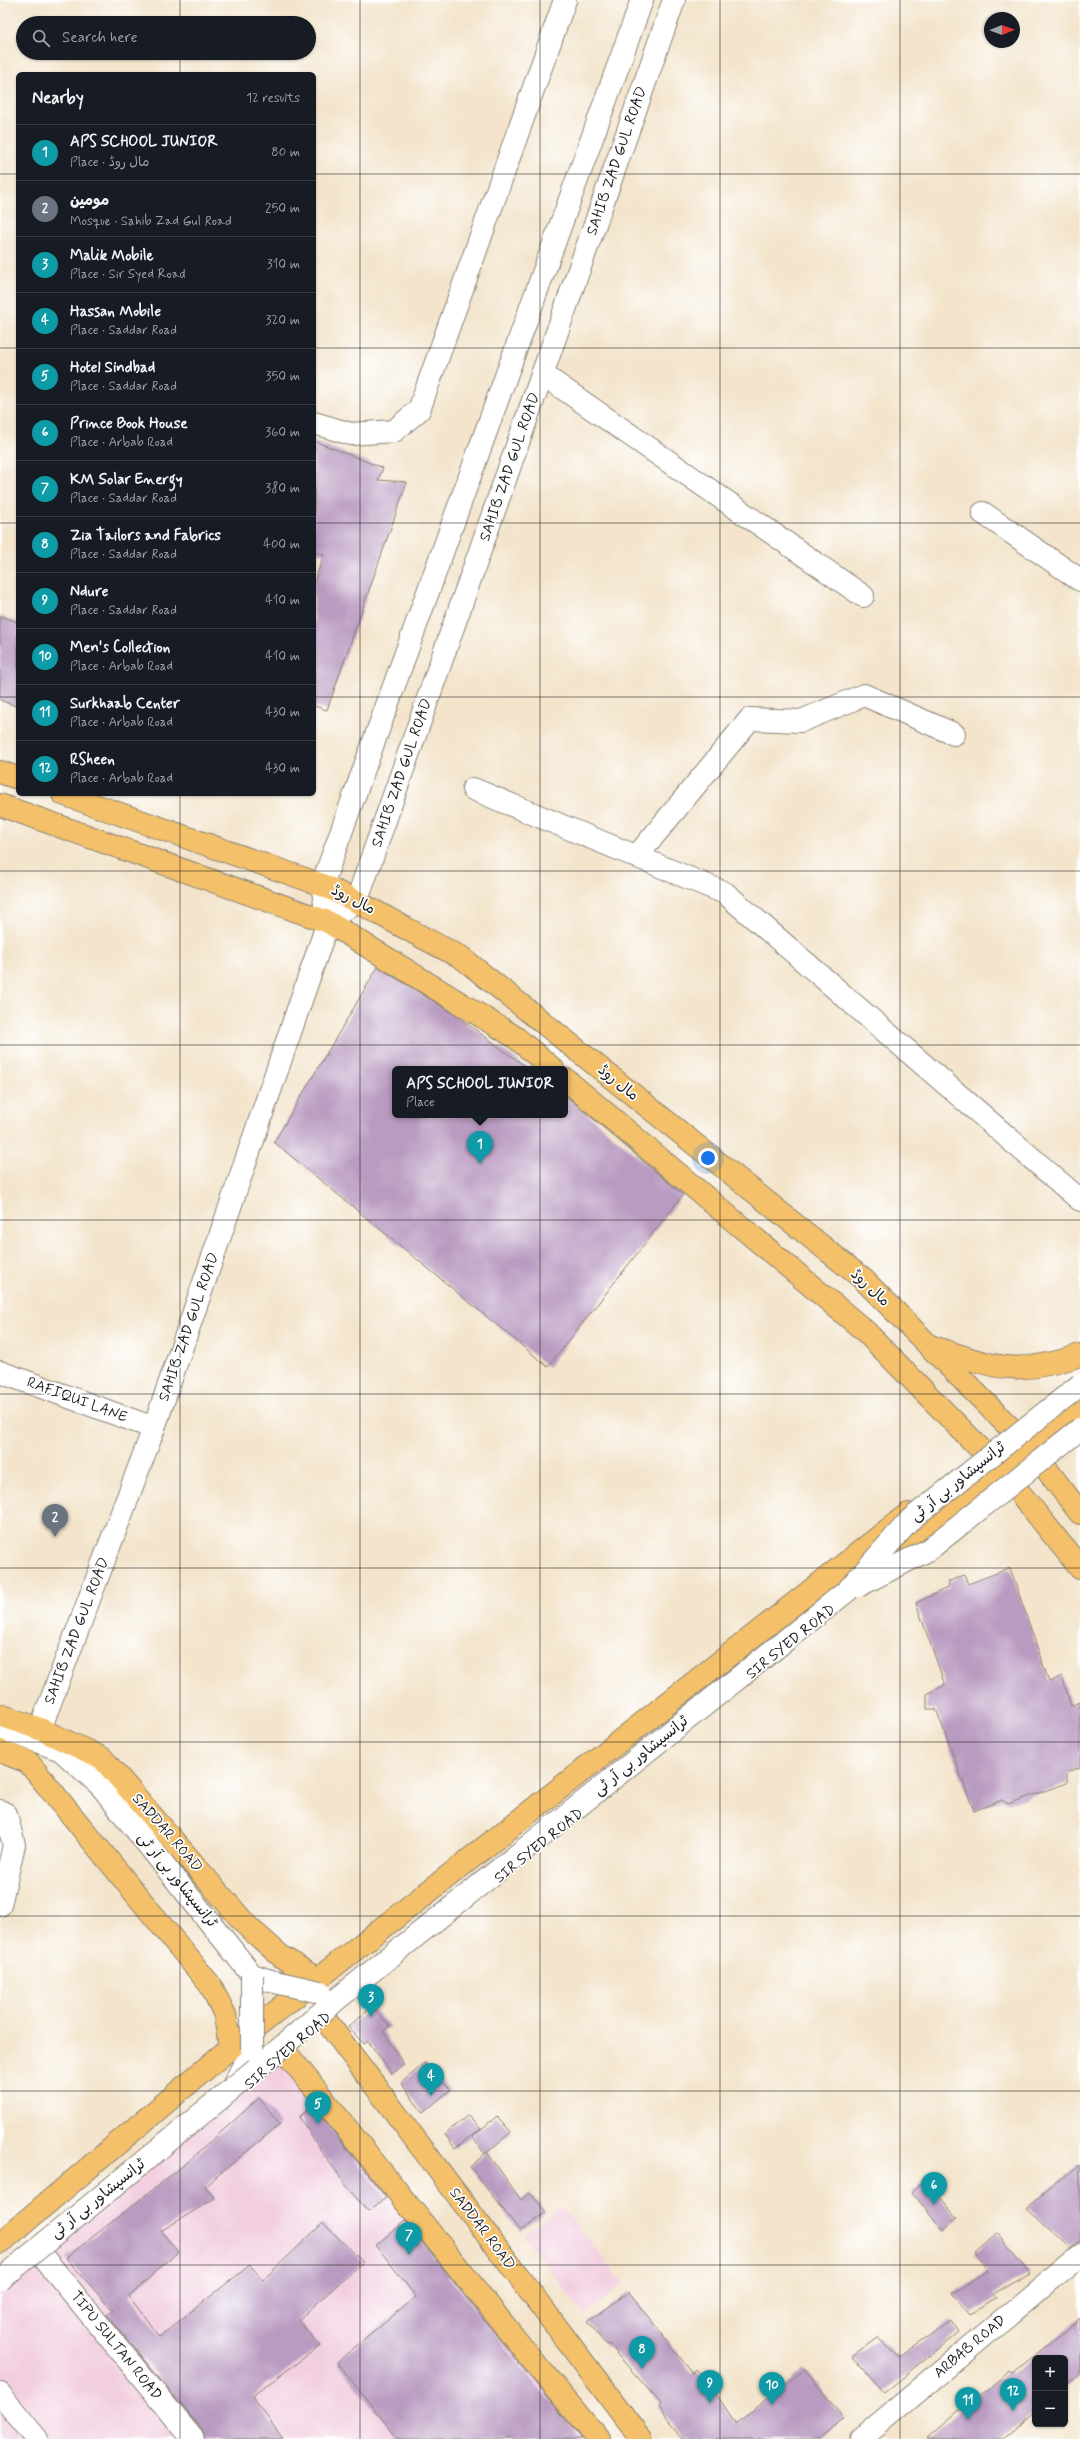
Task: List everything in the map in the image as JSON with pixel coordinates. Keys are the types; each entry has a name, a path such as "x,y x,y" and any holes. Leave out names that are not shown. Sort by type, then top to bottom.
{"main road":[{"path":"0,772 16,777"},
{"name":"مال روڈ","path":"69,796 322,885 357,900 420,938 462,957 863,1279 1031,1449 1080,1513"},
{"name":"مال روڈ","path":"0,805 328,922 515,1037 549,1066"},
{"name":"مال روڈ","path":"568,1082 865,1332 1003,1472 1080,1568"},
{"path":"928,1345 990,1366 1018,1369 1050,1366 1080,1355"},
{"name":"SIR SYED ROAD","path":"0,2243 230,2048 985,1453 1080,1375"},
{"name":"SIR SYED ROAD","path":"0,2286 40,2252 288,2055 324,2018 1003,1472 1080,1408"},
{"name":"SADDAR ROAD","path":"0,1715 40,1729 102,1758 248,1927 282,1957 317,1979"},
{"path":"0,1751 28,1762 211,1986 225,2015 230,2048"},
{"path":"586,1768 605,1792"},
{"name":"SADDAR ROAD","path":"324,2018 641,2439"},
{"path":"288,2055 525,2351 598,2439"},
{"path":"168,2102 192,2131"}],"street":[{"path":"316,424 351,434 394,431 418,410 565,0"},
{"name":"SAHIB ZAD GUL ROAD","path":"40,1729 154,1428 328,922 322,885 642,0"},
{"name":"SAHIB ZAD GUL ROAD","path":"357,900 674,0"},
{"path":"542,374 863,596"},
{"path":"983,513 1080,580"},
{"path":"637,856 750,719 801,721 864,695 954,734"},
{"path":"473,789 725,893 1080,1200"},
{"path":"328,922 357,900"},
{"name":"RAFIQUI LANE","path":"0,1372 154,1428"},
{"name":"ٹرانسپشاور بی آر ٹی","path":"0,2280 360,1981 847,1591 911,1519 1080,1385"},
{"name":"ٹرانسپشاور بی آر ٹی","path":"847,1591 928,1550 1080,1429"},
{"name":"ٹرانسپشاور بی آر ٹی","path":"0,1728 61,1750 101,1786 252,1975 275,1982 320,1992 360,1981"},
{"path":"0,1811 6,1814 14,1845 0,1905"},
{"name":"ٹرانسپشاور بی آر ٹی","path":"232,2088 252,2049 252,1975"},
{"name":"TIPU SULTAN ROAD","path":"40,2252 193,2439"},
{"name":"ARBAB ROAD","path":"860,2439 1080,2255"},
{"path":"0,2394 37,2439"}],"shaded area":[{"path":"288,2055 603,2439 0,2439 0,2292"},
{"path":"561,2207 624,2284 585,2315 523,2236"}],"building":[{"path":"316,442 383,468 378,480 407,482 327,710 316,707 316,577 324,554 316,552"},
{"path":"0,616 16,621 16,706 0,700"},
{"path":"378,967 451,1012 525,1066 392,1066 392,1118 568,1118 568,1098 683,1195 548,1367 274,1142"},
{"path":"1010,1568 1049,1682 1062,1676 1071,1706 1080,1702 1080,1767 1067,1773 1067,1783 1008,1804 1002,1800 974,1811 936,1709 927,1709 927,1694 945,1685 916,1603 949,1587 948,1582 964,1575 968,1584"},
{"path":"372,2007 390,2026 383,2031 404,2065 392,2074 368,2041 364,2044 348,2027"},
{"path":"425,2063 450,2090 423,2113 401,2083"},
{"path":"259,2098 280,2124 205,2186 215,2198 161,2231 178,2252 129,2296 159,2337 250,2265 263,2280 323,2223 363,2262 298,2320 320,2346 252,2396 283,2439 205,2439 203,2431 107,2315 113,2311 66,2258 189,2161"},
{"path":"313,2106 386,2198 368,2211 344,2184 345,2183 324,2155 299,2117"},
{"path":"468,2115 481,2129 455,2148 445,2134"},
{"path":"497,2116 511,2132 485,2154 472,2137"},
{"path":"487,2152 521,2200 530,2193 546,2212 520,2231 470,2167"},
{"path":"1080,2164 1080,2241 1070,2247 1027,2208"},
{"path":"925,2180 958,2218 943,2231 912,2192"},
{"path":"405,2221 515,2359 582,2439 398,2439 337,2362 416,2297 376,2245"},
{"path":"997,2233 1030,2273 993,2294 996,2298 971,2314 953,2293 988,2271 974,2253"},
{"path":"629,2292 693,2374 696,2370 713,2389 736,2424 805,2369 844,2419 821,2439 682,2439 659,2407 661,2404 609,2345 607,2346 588,2322"},
{"path":"1080,2318 1080,2375 1068,2385 1068,2355 1035,2355"},
{"path":"950,2321 958,2333 884,2393 852,2357 878,2338 899,2357"},
{"path":"1032,2358 1032,2414 1002,2439 927,2439 1009,2371 1012,2374"}],"place":[{"name":"APS SCHOOL JUNIOR","path":"480,1164"},
{"name":"مومین","path":"55,1537"},
{"name":"Malik Mobile","path":"371,2017"},
{"name":"Hassan Mobile","path":"431,2096"},
{"name":"Hotel Sindbad","path":"318,2124"},
{"name":"Prince Book House","path":"934,2205"},
{"name":"KM Solar Energy","path":"409,2255"},
{"name":"Zia Tailors and Fabrics","path":"642,2369"},
{"name":"Ndure","path":"710,2403"},
{"name":"Men's Collection","path":"772,2405"},
{"name":"RSheen","path":"1013,2411"},
{"name":"Surkhaab Center","path":"968,2420"}]}
